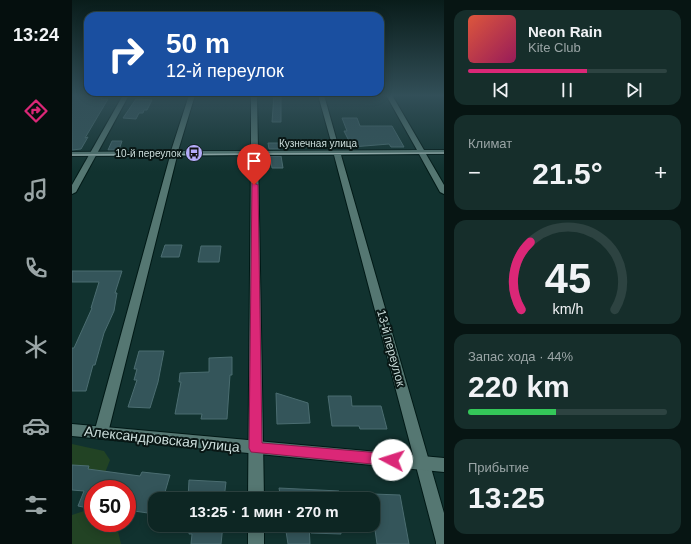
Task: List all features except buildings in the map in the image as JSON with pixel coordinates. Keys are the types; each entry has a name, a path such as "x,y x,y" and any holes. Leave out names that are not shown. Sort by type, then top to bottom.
{"street":[{"path":"72,192 112,120"},
{"path":"101,433 174,154 184,120"},
{"path":"254,120 256,492"},
{"name":"13-й переулок","path":"329,120 444,542"},
{"path":"403,120 444,192"},
{"name":"Кузнечная улица","path":"72,154 254,153 336,149 444,152"},
{"name":"Александровская улица","path":"72,430 444,465"},
{"path":"256,532 256,544"}],"green space":[{"path":"72,444 104,451 110,460 103,478 72,478"},
{"path":"84,511 84,532 118,532 121,544 72,544 72,515"}],"tram line":[{"path":"72,155 444,153"}],"place":[{"name":"10-й переулок","path":"194,153"}],"route":[{"path":"254,185 256,448 392,460"}]}
